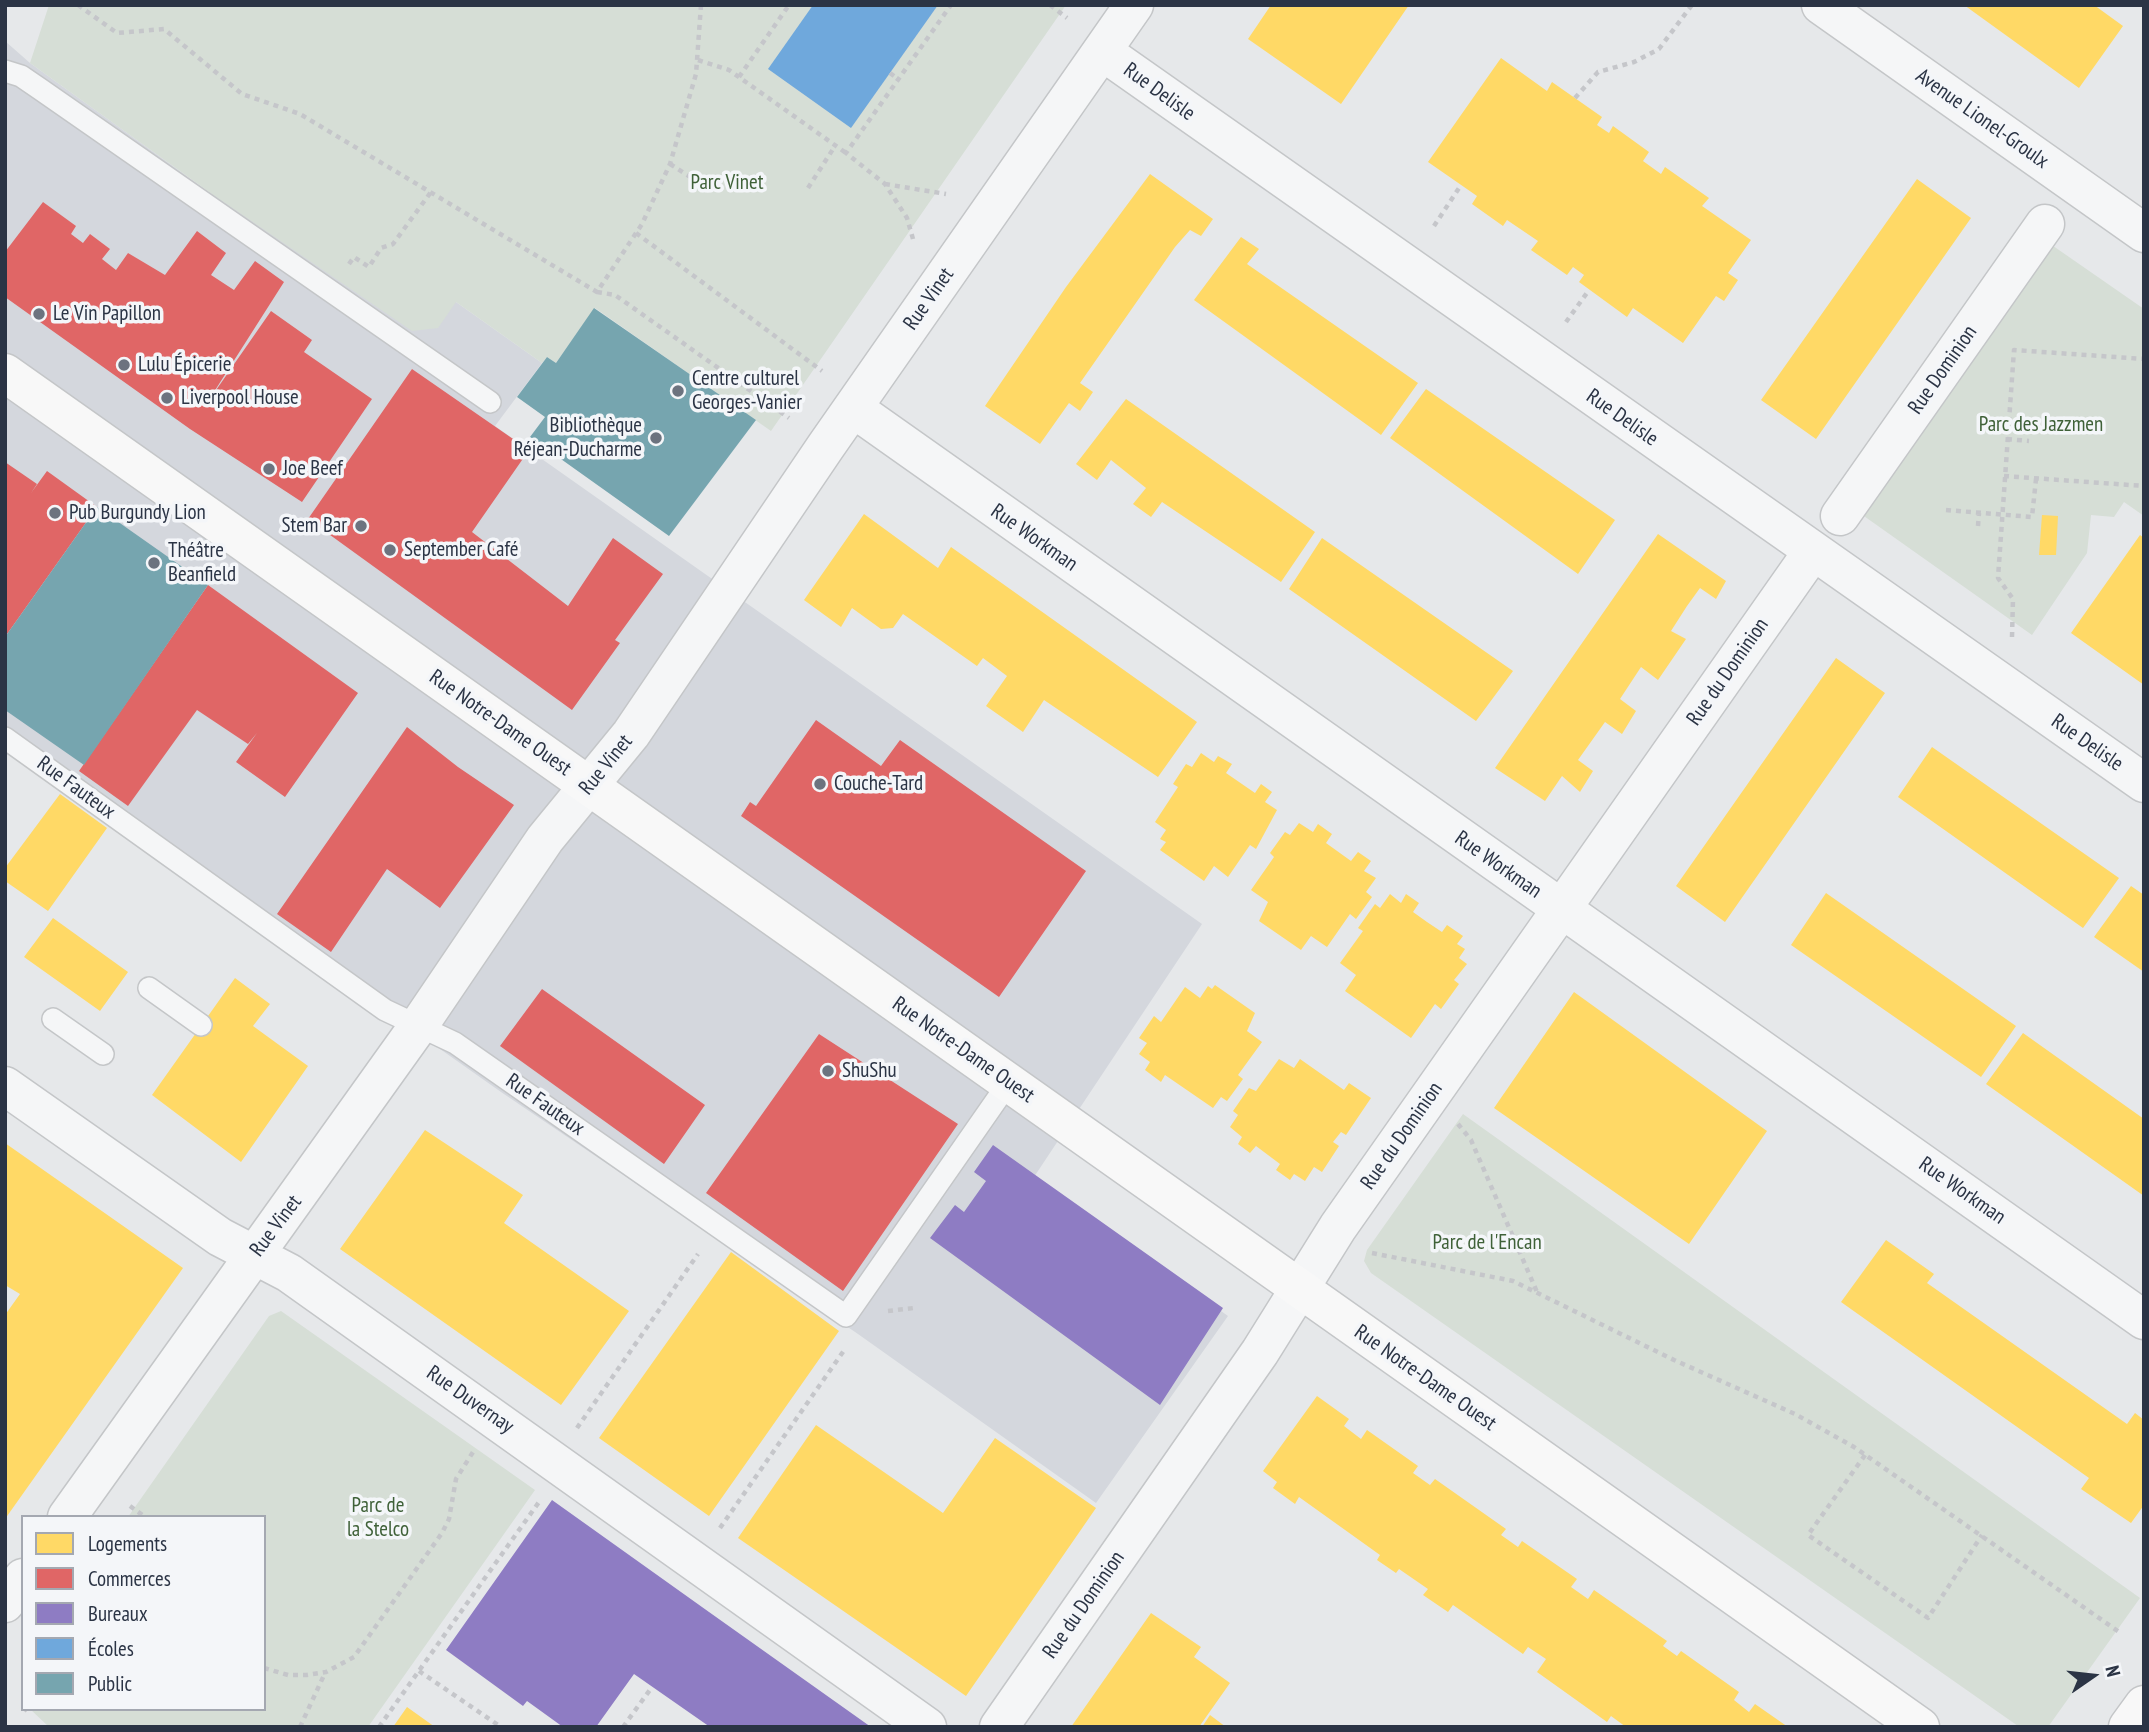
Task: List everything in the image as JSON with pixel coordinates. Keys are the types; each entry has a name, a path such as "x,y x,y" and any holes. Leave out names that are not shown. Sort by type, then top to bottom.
{"main road":[{"name":"Rue Notre-Dame Ouest","path":"5,373 1920,1727"},
{"path":"2129,1727 2144,1705"}],"street":[{"name":"Rue Vinet","path":"68,1515 419,1026 545,839 626,741 853,408 1135,5"},
{"name":"Avenue Lionel-Groulx","path":"1821,5 2144,233"},
{"name":"Rue Delisle","path":"1102,51 2144,783"},
{"name":"Rue Dominion","path":"1840,516 2045,224"},
{"name":"Rue Workman","path":"853,408 2144,1320"},
{"name":"Rue du Dominion","path":"999,1727 1244,1374 1334,1234 1560,908 1813,551"},
{"name":"Rue Duvernay","path":"5,1086 220,1237 289,1273 497,1418 927,1727"},
{"path":"5,1603 21,1581"}],"lane":[{"path":"5,71 40,89 490,402"},
{"name":"Rue Fauteux","path":"5,738 385,1010 466,1051 846,1316 1009,1082"},
{"path":"149,988 201,1026"},
{"path":"53,1019 103,1054"}],"path":[{"path":"78,5 117,33 163,29 242,94 300,114 597,292 615,295 789,418"},
{"path":"597,292 636,233 670,164 698,60 701,5"},
{"path":"739,77 789,5"},
{"path":"846,153 951,5"},
{"path":"1050,5 1067,18"},
{"path":"1575,98 1598,72 1633,62 1660,49 1692,5"},
{"path":"698,60 719,65 739,77 885,184 906,218 913,239"},
{"path":"890,73 898,79"},
{"path":"808,188 835,146"},
{"path":"670,164 706,187"},
{"path":"885,184 946,194"},
{"path":"1433,226 1461,185"},
{"path":"330,291 354,257 369,267 381,248 393,244 431,192"},
{"path":"636,233 822,371"},
{"path":"1566,322 1589,290"},
{"path":"2012,637 2013,599 1997,578 2014,351 2144,359"},
{"path":"2007,439 2029,441"},
{"path":"2004,476 2144,486"},
{"path":"1946,510 2032,517 2036,479"},
{"path":"1978,526 1979,513"},
{"path":"1452,1119 1471,1140 1537,1292"},
{"path":"571,1437 703,1244"},
{"path":"1366,1252 1494,1276 1537,1292 1674,1360 1795,1414 1865,1455 2122,1634"},
{"path":"714,1538 851,1340"},
{"path":"266,1669 288,1675 326,1672 354,1657 442,1533 449,1519 456,1479 475,1448"},
{"path":"1865,1455 1808,1535 1928,1618 1982,1535"},
{"path":"379,1727 547,1491"},
{"path":"130,1506 142,1515"},
{"path":"419,1671 501,1727"},
{"path":"300,1727 317,1697 326,1672"},
{"path":"623,1727 652,1686"}],"shaded area":[{"path":"5,41 30,63 209,192 456,302 542,363 495,426 1202,924 1034,1177 1228,1316 1096,1503 858,1334 501,1092 5,742"}],"green space":[{"name":"Parc Vinet","path":"49,5 1066,5 771,431 595,308 556,363 547,357 542,363 456,302 438,328 412,331 209,192 30,63"},
{"name":"Parc des Jazzmen","path":"2046,241 2144,309 2144,516 2124,502 2114,517 2091,515 2087,553 2032,635 1854,509"},
{"name":"Parc de l'Encan","path":"1463,1114 2140,1598 2048,1727 2018,1726 1371,1273 1364,1261 1367,1250"},
{"name":"Parc de la Stelco","path":"281,1311 535,1490 368,1727 49,1727 32,1711 266,1711 266,1515 129,1515 269,1316"}],"building: Logements":[{"path":"1271,5 1409,5 1341,104 1248,39"},
{"path":"1964,5 2094,5 2123,26 2079,88"},
{"path":"1501,58 1547,91 1552,82 1602,117 1597,125 1609,133 1613,126 1649,152 1643,161 1661,174 1665,167 1709,198 1702,206 1751,240 1728,273 1738,280 1724,301 1716,296 1683,343 1633,308 1627,317 1579,282 1584,275 1573,267 1567,275 1531,250 1538,241 1507,220 1503,226 1472,204 1477,196 1428,162"},
{"path":"1150,174 1213,219 1201,236 1190,230 1175,247 1080,383 1093,392 1080,411 1069,403 1040,444 985,406 1066,287"},
{"path":"1917,179 1971,218 1816,439 1761,400"},
{"path":"1241,237 1259,249 1247,264 1418,383 1381,435 1194,300"},
{"path":"1426,389 1615,520 1578,574 1390,438"},
{"path":"1126,399 1315,532 1281,582 1162,502 1151,517 1133,504 1146,488 1111,460 1097,480 1076,464"},
{"path":"864,514 938,568 951,547 1197,722 1158,777 1044,700 1023,732 986,706 1007,676 983,658 977,666 903,614 893,628 881,629 852,608 841,627 804,600"},
{"path":"2042,515 2058,516 2056,555 2039,555"},
{"path":"1658,534 1726,581 1716,599 1700,588 1687,606 1671,631 1686,639 1658,680 1641,667 1620,699 1636,711 1622,734 1605,722 1578,760 1593,771 1580,792 1562,776 1545,801 1495,768"},
{"path":"2140,535 2144,538 2144,685 2071,633"},
{"path":"1322,538 1513,671 1476,721 1289,589"},
{"path":"1836,658 1885,693 1725,922 1676,886"},
{"path":"1932,747 2119,878 2083,928 1898,797"},
{"path":"1201,753 1214,762 1218,756 1232,764 1226,773 1255,793 1261,784 1272,792 1265,802 1277,810 1256,849 1250,845 1228,877 1214,866 1204,881 1160,850 1166,842 1160,839 1166,830 1155,822 1178,787 1173,784 1186,764 1192,767"},
{"path":"60,794 107,828 48,911 5,881 5,868"},
{"path":"1299,823 1313,832 1318,824 1332,834 1326,843 1351,861 1358,852 1371,861 1364,871 1376,878 1366,892 1372,897 1356,919 1350,914 1327,947 1311,936 1301,950 1259,921 1268,902 1251,890 1274,857 1270,853 1285,832 1290,835"},
{"path":"2131,886 2144,895 2144,972 2094,937"},
{"path":"1826,893 2016,1026 1981,1077 1791,945"},
{"path":"1390,894 1401,903 1406,894 1419,903 1413,912 1442,932 1447,925 1463,936 1457,944 1465,949 1459,958 1467,964 1454,980 1459,984 1441,1009 1435,1004 1411,1038 1345,991 1356,975 1340,963 1363,931 1358,928 1375,904 1380,908"},
{"path":"53,918 128,972 100,1011 24,957"},
{"path":"235,978 270,1004 253,1026 308,1066 241,1162 152,1095"},
{"path":"1215,985 1255,1013 1247,1031 1262,1042 1238,1075 1243,1079 1227,1101 1221,1097 1213,1108 1165,1075 1161,1082 1145,1070 1150,1062 1139,1054 1147,1043 1139,1038 1154,1016 1161,1022 1185,987 1200,998 1208,986 1212,989"},
{"path":"1574,992 1767,1131 1689,1244 1494,1108"},
{"path":"2023,1033 2144,1119 2144,1196 1986,1084"},
{"path":"1279,1059 1294,1068 1300,1059 1344,1090 1349,1083 1371,1098 1346,1135 1341,1132 1333,1142 1339,1146 1322,1172 1314,1167 1305,1181 1294,1174 1290,1180 1276,1170 1280,1164 1256,1146 1250,1153 1238,1144 1242,1137 1230,1127 1238,1115 1233,1111 1249,1088 1256,1091"},
{"path":"425,1130 523,1195 504,1223 629,1311 561,1405 340,1249"},
{"path":"5,1143 183,1268 5,1519 5,1315 20,1294 5,1285"},
{"path":"1886,1240 1934,1274 1927,1283 2127,1424 2135,1413 2144,1420 2144,1505 2131,1523 2081,1489 2089,1478 1841,1302"},
{"path":"731,1252 839,1331 709,1516 599,1438"},
{"path":"1317,1396 1349,1419 1344,1426 1361,1439 1367,1430 1418,1466 1413,1473 1430,1485 1435,1479 1506,1529 1501,1535 1518,1547 1522,1541 1577,1579 1571,1587 1588,1599 1594,1590 1667,1641 1663,1646 1677,1656 1681,1651 1739,1692 1734,1700 1749,1712 1755,1704 1788,1727 1626,1727 1611,1716 1607,1722 1537,1672 1546,1659 1528,1647 1523,1654 1453,1605 1448,1612 1423,1595 1428,1589 1399,1569 1396,1573 1377,1560 1380,1555 1299,1497 1295,1504 1273,1488 1277,1482 1263,1471"},
{"path":"816,1425 943,1513 995,1438 1096,1508 966,1696 738,1538"},
{"path":"1151,1613 1201,1647 1194,1657 1230,1683 1199,1727 1071,1727"},
{"path":"407,1707 435,1727 393,1727"},
{"path":"1210,1715 1226,1727 1202,1727"}],"building: Commerces":[{"path":"43,202 76,226 71,234 83,243 90,234 110,249 102,259 116,270 128,253 165,275 197,231 226,253 211,275 234,290 255,261 284,282 205,406 271,311 312,340 304,352 372,399 302,502 190,429 5,297 5,252"},
{"path":"412,369 529,450 472,532 568,606 613,538 663,574 615,640 620,643 572,710 308,519"},
{"path":"5,462 37,484 31,493 47,471 97,507 5,637"},
{"path":"208,585 358,693 285,797 236,762 257,733 248,744 197,710 128,806 79,771"},
{"path":"816,720 881,766 900,740 1086,871 999,997 741,816 750,802 756,806"},
{"path":"407,727 458,767 514,805 440,908 387,869 331,952 277,914"},
{"path":"542,989 705,1105 664,1164 500,1046"},
{"path":"819,1034 958,1124 843,1291 706,1193"}],"building: Bureaux":[{"path":"993,1145 1223,1308 1160,1405 930,1238 955,1205 964,1212 986,1181 974,1172"},
{"path":"552,1500 871,1727 710,1727 634,1674 596,1727 563,1727 527,1701 523,1706 446,1650"}],"building: Écoles":[{"path":"813,5 938,5 851,128 768,69"}],"building: Public":[{"path":"594,308 756,420 669,536 530,437 545,417 517,397 547,357 556,363"},
{"path":"97,507 208,585 84,765 5,710 5,637"}],"place":[{"name":"Le Vin Papillon","path":"39,314"},
{"name":"Lulu Épicerie","path":"124,365"},
{"name":"Centre culturel Georges-Vanier","path":"678,391"},
{"name":"Liverpool House","path":"167,398"},
{"name":"Bibliothèque Réjean-Ducharme","path":"656,438"},
{"name":"Joe Beef","path":"269,469"},
{"name":"Pub Burgundy Lion","path":"55,513"},
{"name":"Stem Bar","path":"361,526"},
{"name":"September Café","path":"390,550"},
{"name":"Théâtre Beanfield","path":"154,563"},
{"name":"Couche-Tard","path":"820,784"},
{"name":"ShuShu","path":"828,1071"}]}
